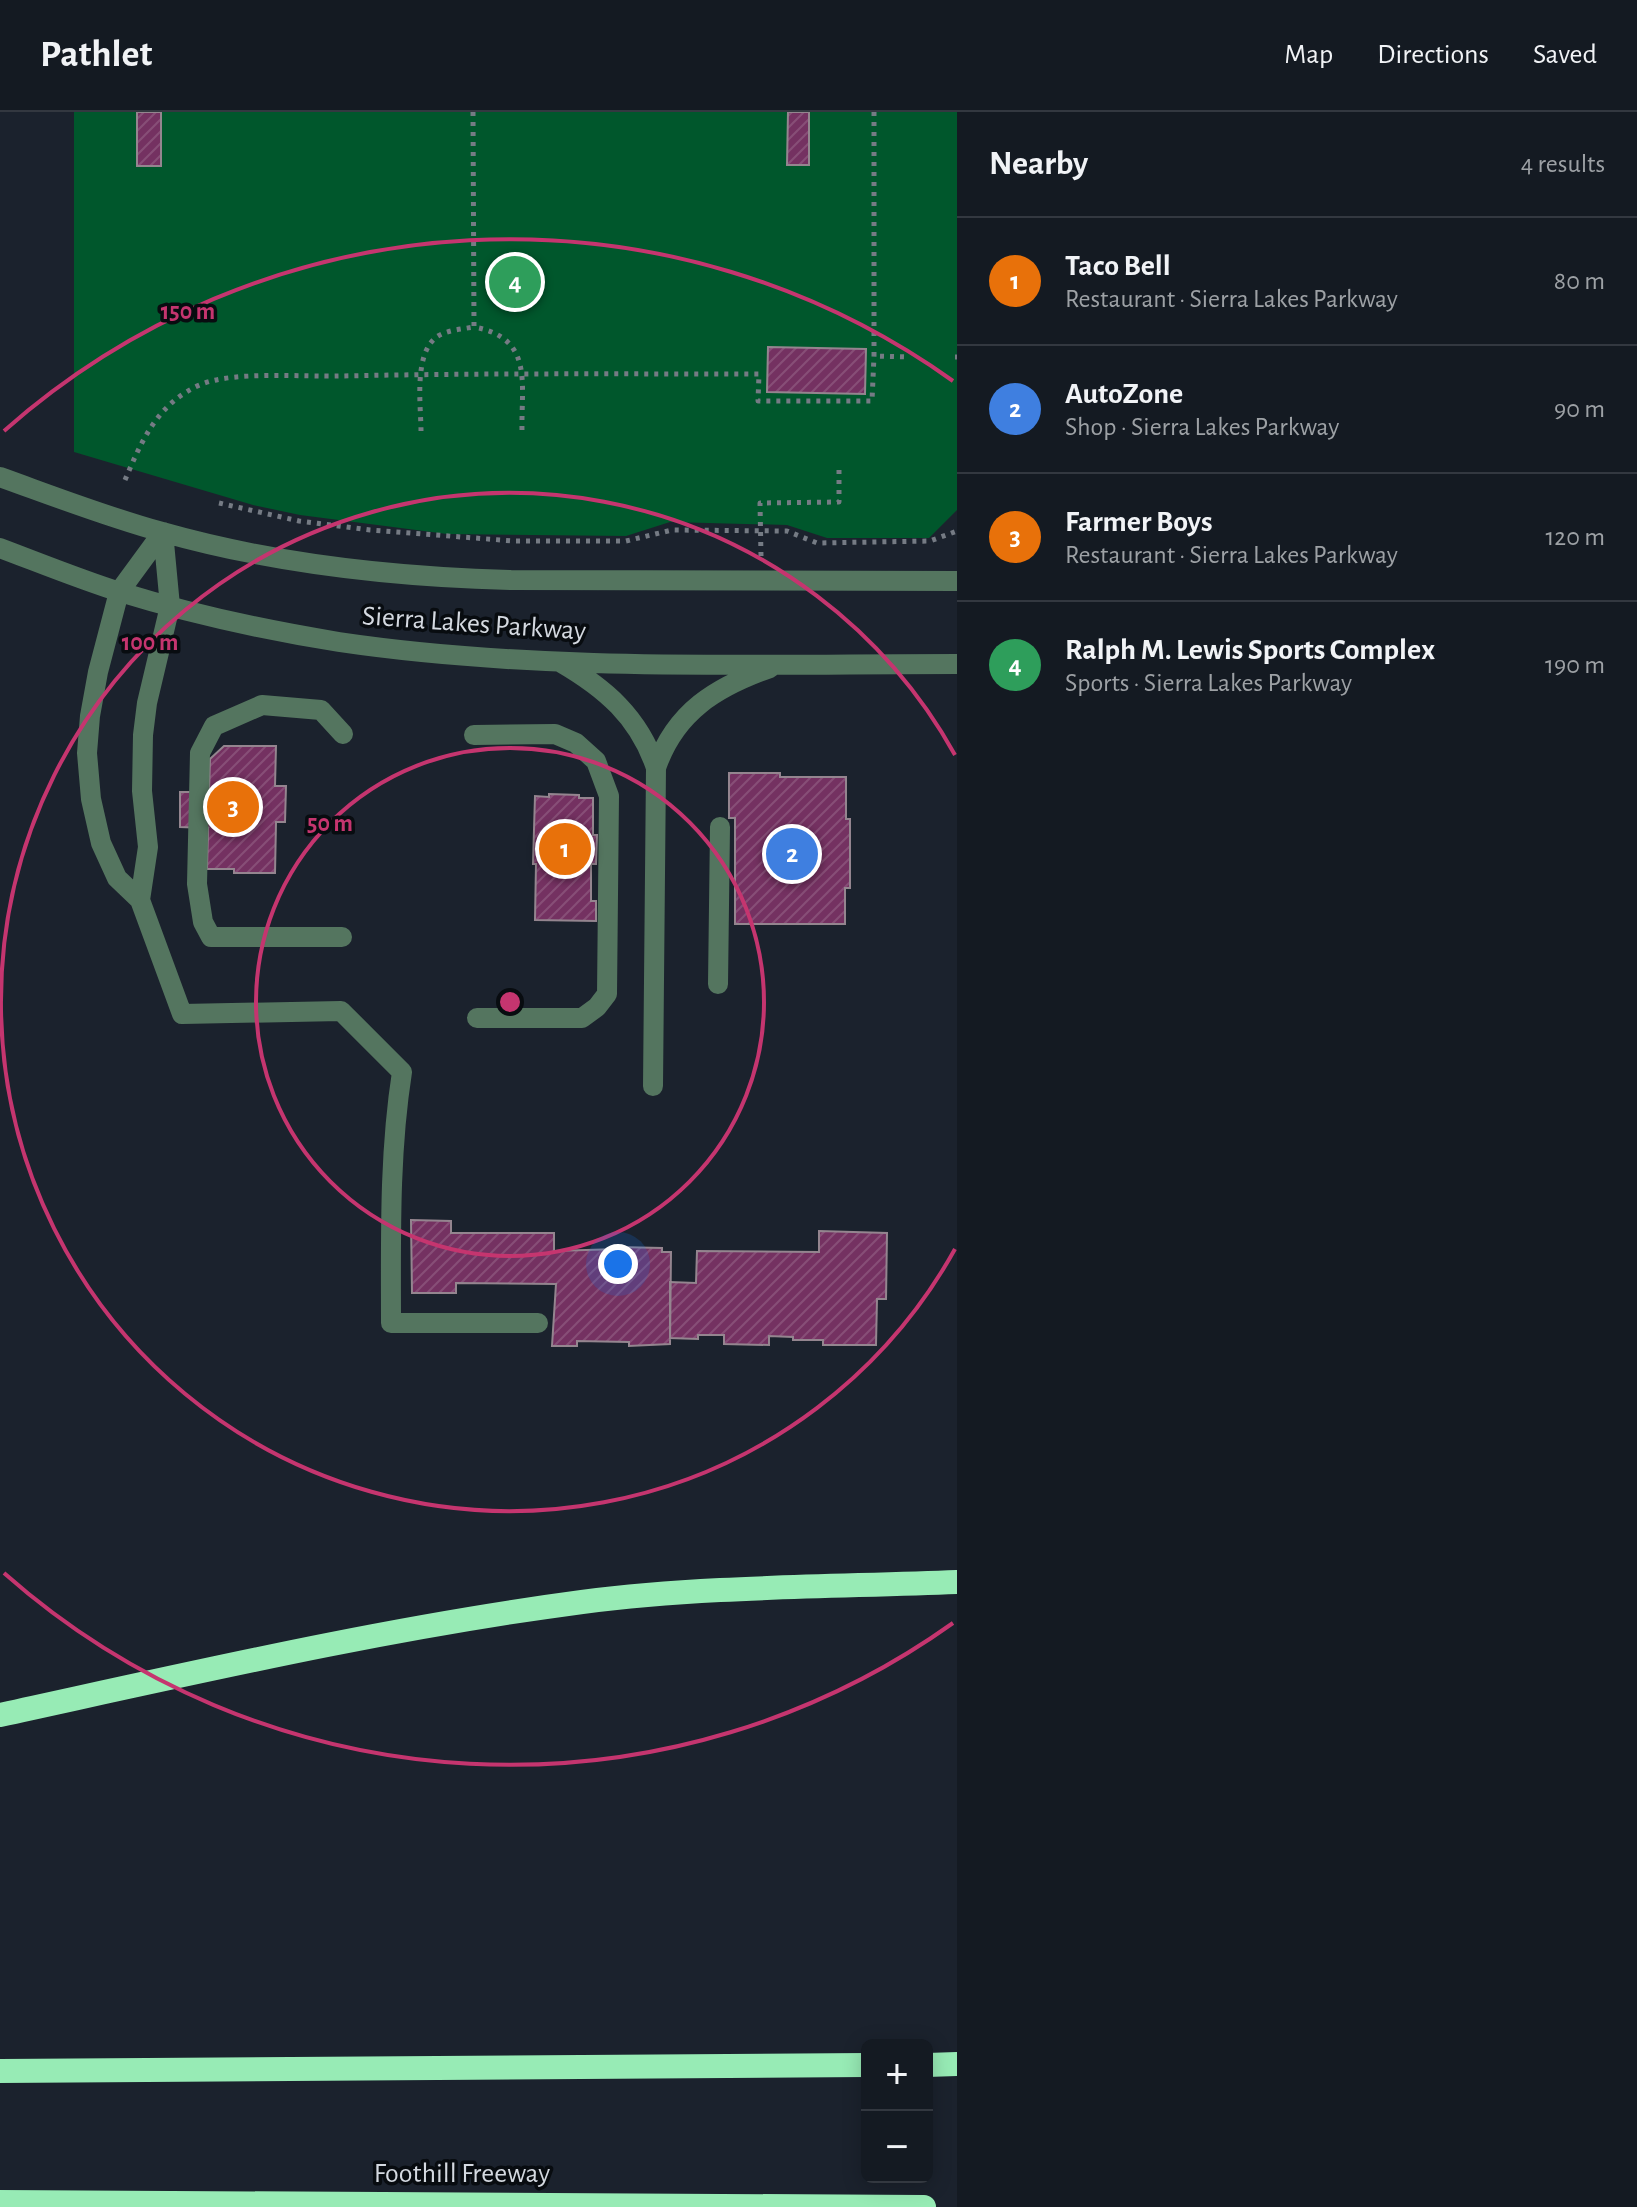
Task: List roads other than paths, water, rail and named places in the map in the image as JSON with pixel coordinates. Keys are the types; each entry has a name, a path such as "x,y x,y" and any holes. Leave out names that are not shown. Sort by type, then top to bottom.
{"highway":[{"path":"0,1715 340,1641 584,1602 709,1591 957,1582"},
{"path":"933,2065 957,2064"},
{"path":"0,2071 861,2065"},
{"name":"Foothill Freeway","path":"0,2202 924,2207"}],"street":[{"name":"Sierra Lakes Parkway","path":"0,477 163,532 357,569 437,577 549,581 957,581"},
{"path":"163,532 119,592 93,701 88,765 91,799 101,843 117,878 140,900 182,1014 341,1011 402,1072 395,1116 391,1179 391,1323 538,1323"},
{"path":"140,900 148,847 142,791 143,735 147,703 170,606 163,532"},
{"name":"Sierra Lakes Parkway","path":"0,548 119,592 170,606 262,628 352,643 486,658 559,662 957,664"},
{"path":"559,662 615,699 640,729 656,768"},
{"path":"653,1086 656,768 670,734 697,705 723,688 782,664"},
{"path":"342,937 211,937 203,922 197,884 200,753 214,726 262,705 321,710 343,734"},
{"path":"474,735 555,734 576,743 596,761 609,796 607,994 597,1007 582,1018 477,1018"},
{"path":"718,984 720,827"}],"place":[{"name":"Ralph M. Lewis Sports Complex","path":"515,282"},
{"name":"Farmer Boys","path":"233,807"},
{"name":"Taco Bell","path":"565,849"},
{"name":"AutoZone","path":"792,854"}]}
